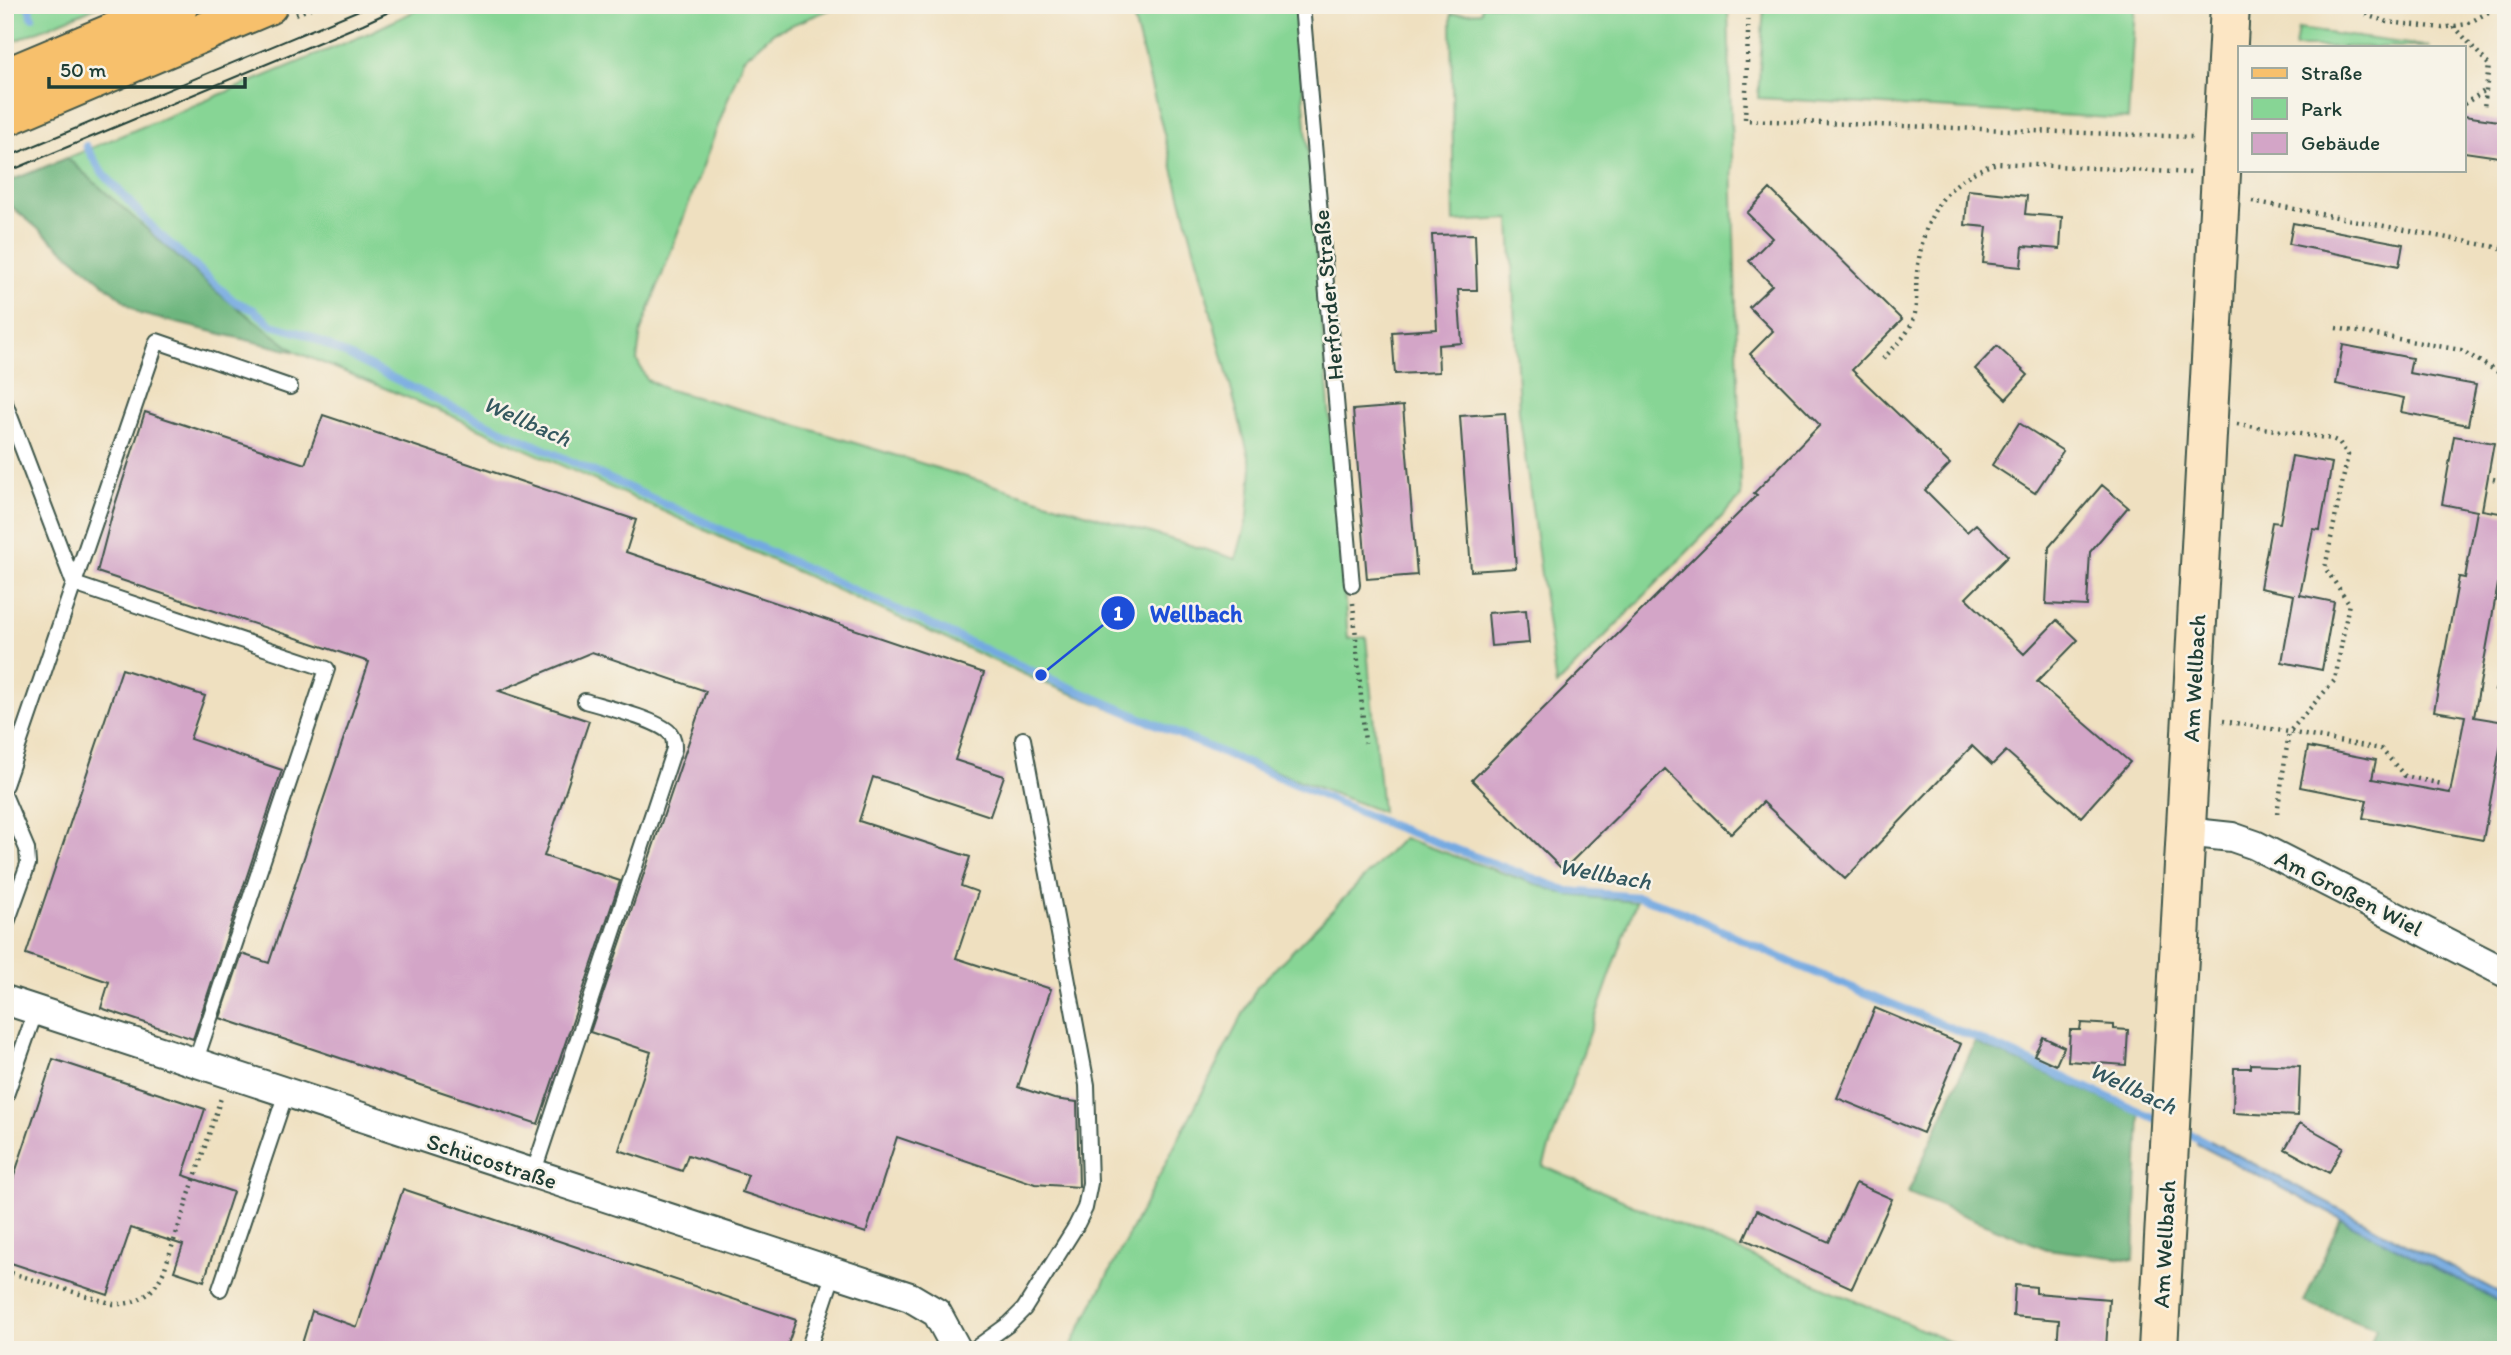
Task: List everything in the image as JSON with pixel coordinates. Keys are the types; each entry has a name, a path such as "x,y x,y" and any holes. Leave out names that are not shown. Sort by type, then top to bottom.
{"main road":[{"path":"5,78 179,5"},
{"path":"5,117 268,5"},
{"name":"Am Wellbach","path":"2158,1350 2230,5"}],"street":[{"name":"Am Großen Wiel","path":"2185,832 2232,837 2255,845 2506,973"},
{"name":"Schücostraße","path":"5,1000 923,1303 937,1313 957,1350"}],"lane":[{"name":"Herforder Straße","path":"1302,5 1352,585"},
{"path":"5,785 157,341 290,387"},
{"path":"5,403 74,584"},
{"path":"74,584 327,669 195,1063"},
{"path":"533,1174 674,749 674,740 658,725 585,701"},
{"path":"973,1350 1009,1324 1024,1309 1076,1226 1085,1208 1090,1183 1087,1085 1023,739"},
{"path":"5,797 27,849 27,864 5,928"},
{"path":"5,1098 36,1010"},
{"path":"220,1289 286,1093"},
{"path":"808,1350 834,1272"}],"path":[{"path":"1749,5 1745,120 2221,169 2338,219 2506,249"},
{"path":"2355,5 2370,16 2387,22 2442,27 2467,23 2501,5"},
{"path":"2453,26 2489,65 2484,108"},
{"path":"2466,103 2486,90"},
{"path":"1883,359 1907,333 1914,318 1921,246 1932,216 1951,186 1975,170 1997,163 2221,169"},
{"path":"2336,328 2461,350 2506,377"},
{"path":"2208,419 2332,439 2339,442 2348,455 2325,568 2348,603 2335,680 2289,732 2277,814"},
{"path":"2493,479 2506,482"},
{"path":"1352,585 1366,743"},
{"path":"2506,641 2496,691 2506,718"},
{"path":"2222,720 2381,749 2405,776 2442,784"},
{"path":"5,1271 113,1304 124,1304 146,1297 157,1285 164,1271 229,1074"}],"green space":[{"path":"5,5 101,5 5,45"},
{"path":"427,5 841,5 774,32 743,59 641,331 637,360 647,380 666,389 776,419 1236,559 1248,516 1252,468 1130,5 1296,5 1348,639 1366,637 1382,812 1039,681 443,412 296,352 218,293 67,158 369,33"},
{"path":"1482,5 1728,5 1741,497 1556,686 1519,411 1510,219 1454,222 1451,14 1481,12"},
{"path":"1764,5 2135,5 2128,119 1758,98"},
{"path":"2298,29 2424,46 2295,46"},
{"path":"67,158 218,293 296,352 140,314 5,201 5,183"},
{"path":"1403,838 1567,895 1636,902 1543,1166 1969,1350 1069,1350 1257,987"},
{"path":"1975,1042 2140,1115 2134,1260 2047,1249 1908,1193"},
{"path":"2341,1218 2506,1305 2506,1350 2369,1350 2376,1328 2304,1302"}],"water":[{"path":"2197,1134 2506,1296 2506,1305 2197,1144"}],"building":[{"path":"2466,116 2506,122 2506,158 2466,152"},
{"path":"1770,189 1902,320 1852,370 1950,464 1925,490 1967,532 1976,524 2008,556 1966,598 2024,654 2057,620 2078,640 2037,682 2130,762 2081,817 2006,751 1992,765 1972,746 1845,879 1763,802 1731,834 1665,769 1563,870 1472,780 1757,495 1754,493 1820,425 1750,354 1773,331 1749,307 1772,285 1749,261 1772,238 1747,213"},
{"path":"1968,190 2027,196 2025,214 2062,217 2060,249 2023,246 2021,267 1983,263 1987,227 1965,225"},
{"path":"2293,223 2403,244 2399,266 2289,244"},
{"path":"1475,234 1477,290 1458,290 1462,343 1438,345 1439,372 1395,374 1392,332 1437,329 1432,235"},
{"path":"2343,345 2412,358 2409,373 2476,385 2468,425 2401,412 2404,398 2336,384"},
{"path":"1997,346 2028,375 2006,399 1975,369"},
{"path":"1403,406 1417,575 1367,579 1353,410"},
{"path":"145,412 305,464 323,415 636,520 626,552 984,673 955,760 1004,776 990,816 873,777 859,821 970,857 961,886 978,892 956,958 1051,989 1018,1087 1054,1099 1077,1102 1079,1187 1035,1184 897,1137 866,1233 742,1192 748,1175 688,1155 682,1171 619,1150 651,1052 590,1032 706,691 592,652 499,691 589,721 544,856 620,881 538,1124 220,1018 242,954 269,963 369,662 97,572 113,511"},
{"path":"1505,413 1516,568 1471,571 1460,416"},
{"path":"2019,423 2063,451 2035,493 1992,465"},
{"path":"2454,436 2494,443 2482,510 2506,514 2506,585 2498,584 2474,717 2505,722 2483,840 2363,818 2367,800 2300,787 2308,747 2376,760 2372,779 2450,793 2465,716 2434,711 2459,577 2465,578 2477,511 2442,504"},
{"path":"2292,456 2332,463 2320,530 2313,529 2300,595 2334,602 2322,670 2282,662 2294,595 2260,588 2272,522 2280,523"},
{"path":"2102,485 2128,507 2090,552 2087,606 2046,604 2049,547"},
{"path":"1526,610 1529,643 1491,646 1488,613"},
{"path":"122,669 205,696 190,739 282,770 193,1039 101,1008 109,982 26,954"},
{"path":"1875,1008 1961,1044 1923,1133 1837,1098"},
{"path":"2081,1023 2114,1025 2114,1029 2128,1030 2126,1065 2068,1061 2070,1030 2080,1030"},
{"path":"2043,1037 2064,1047 2056,1065 2034,1055"},
{"path":"53,1059 205,1109 183,1175 233,1192 204,1281 174,1271 183,1245 131,1228 108,1295 5,1261 5,1203"},
{"path":"2251,1064 2300,1066 2298,1116 2233,1113 2234,1068 2251,1068"},
{"path":"2300,1123 2343,1147 2329,1173 2285,1149"},
{"path":"1856,1183 1892,1199 1852,1288 1744,1239 1757,1210 1829,1242"},
{"path":"403,1189 796,1320 786,1350 300,1350 312,1311 357,1327"},
{"path":"2015,1285 2036,1287 2036,1293 2109,1299 2106,1350 2057,1347 2059,1320 2013,1316"}],"waterway":[{"name":"Wellbach","path":"28,5 32,17"},
{"name":"Wellbach","path":"86,146 101,171 157,232 234,301 254,310 272,325 307,335 447,405 1041,675 1390,825 1568,891 1639,897 1671,907 1799,966 1976,1038 2159,1120"},
{"name":"Wellbach","path":"2180,1130 2206,1142"}],"tram line":[{"path":"5,158 371,5"},
{"path":"5,173 404,5"}],"place":[{"name":"Wellbach","path":"1041,675"}]}
